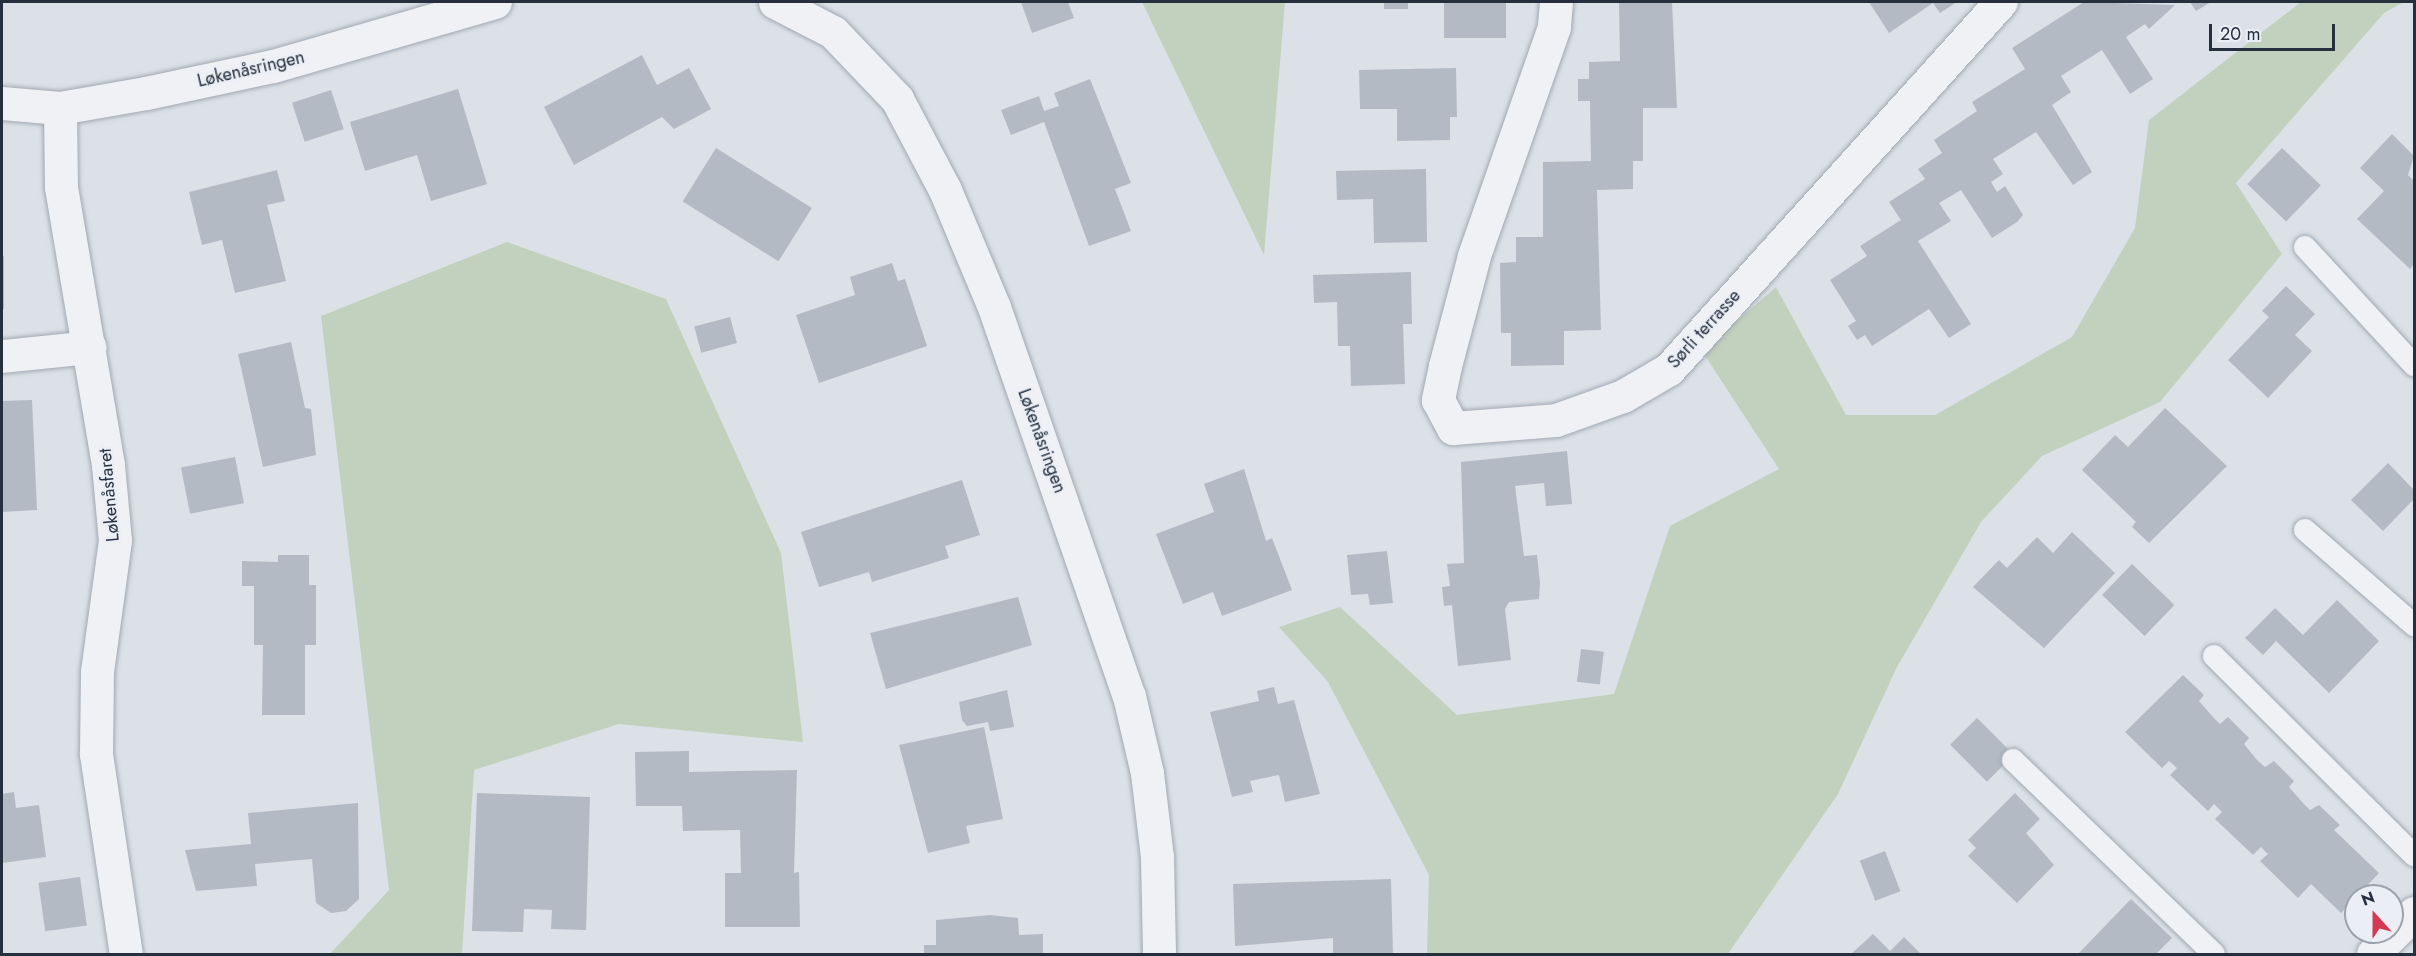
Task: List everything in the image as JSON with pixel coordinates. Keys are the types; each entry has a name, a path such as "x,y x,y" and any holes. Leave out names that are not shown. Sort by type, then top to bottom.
{"street":[{"name":"Løkenåsringen","path":"2,103 60,108 273,66 495,2"},
{"name":"Løkenåsringen","path":"775,2 833,32 897,99 945,190 994,307 1129,696 1147,773 1157,857 1159,954"},
{"name":"Sørli terrasse","path":"1556,2 1554,27 1474,256 1445,366 1438,400 1453,428 1556,420 1623,396 1669,369 2001,2"},
{"name":"Løkenåsfaret","path":"60,108 61,187 90,347 115,540 97,672 96,754 126,954"},
{"path":"2,356 90,347"},
{"path":"2373,954 2415,913"}],"lane":[{"path":"2305,247 2415,365"},
{"path":"2305,530 2415,625"},
{"path":"2214,656 2415,855"},
{"path":"2013,760 2214,954"}],"green space":[{"path":"1142,2 1285,2 1264,255"},
{"path":"2301,2 2404,2 2384,13 2236,183 2282,254 2160,402 2042,456 1981,522 1897,667 1838,794 1728,954 1427,954 1429,875 1328,682 1279,627 1340,607 1457,715 1614,694 1670,526 1779,469 1702,351 1776,287 1846,415 1935,415 2072,337 2135,228 2149,120"},
{"path":"507,242 666,299 781,553 803,742 619,724 474,770 462,954 330,954 389,890 321,316"}],"building":[{"path":"1021,2 1068,2 1074,18 1032,33"},
{"path":"1384,2 1408,2 1408,9 1384,9"},
{"path":"1444,2 1506,2 1506,38 1444,38"},
{"path":"1619,2 1672,2 1677,108 1643,108 1643,161 1633,161 1633,189 1597,190 1601,330 1564,331 1564,365 1511,366 1511,333 1501,333 1500,263 1516,262 1516,237 1543,237 1543,162 1591,161 1590,101 1578,101 1578,79 1589,79 1589,62 1620,61"},
{"path":"1869,2 1957,2 1940,13 1933,3 1889,33"},
{"path":"2084,2 2175,5 2149,29 2145,24 2126,37 2153,79 2130,94 2102,50 2061,76 2071,92 2052,105 2092,172 2073,185 2036,132 1993,159 2003,174 1991,182 1997,192 2005,186 2023,215 2017,222 1992,238 1961,190 1939,203 1951,221 1918,241 1971,324 1949,338 1929,309 1872,346 1865,335 1857,340 1848,326 1856,321 1830,280 1867,256 1860,246 1901,220 1889,202 1925,179 1918,169 1942,153 1934,140 1977,111 1972,102 2025,69 2012,48"},
{"path":"2190,2 2211,2 2196,11"},
{"path":"642,55 657,85 689,68 711,109 674,129 662,117 574,165 544,107"},
{"path":"1456,68 1457,117 1450,117 1450,140 1397,141 1397,109 1360,109 1359,70"},
{"path":"1090,79 1131,183 1115,189 1131,231 1089,246 1044,122 1011,135 1001,110 1039,96 1044,111 1059,106 1054,93"},
{"path":"458,89 487,184 431,201 417,155 365,171 350,122"},
{"path":"331,90 344,129 305,142 292,103"},
{"path":"2392,134 2414,156 2408,175 2414,181 2414,264 2410,269 2357,219 2384,191 2360,168"},
{"path":"716,148 812,208 778,261 683,201"},
{"path":"2282,148 2321,186 2286,221 2247,184"},
{"path":"1426,169 1427,242 1374,243 1373,199 1337,200 1336,171"},
{"path":"277,170 285,201 267,205 286,281 235,293 222,240 202,245 189,192"},
{"path":"2,256 4,256 4,309 2,309"},
{"path":"892,263 898,281 905,279 927,346 819,383 796,315 855,295 850,277"},
{"path":"1411,272 1412,324 1403,324 1405,384 1351,386 1350,346 1338,346 1337,302 1314,303 1313,275"},
{"path":"2286,286 2315,314 2295,335 2312,351 2268,398 2228,360 2269,317 2262,311"},
{"path":"730,317 737,343 701,353 694,327"},
{"path":"291,342 305,408 311,409 316,455 263,467 238,354"},
{"path":"32,400 37,510 2,512 2,401"},
{"path":"2165,408 2227,466 2149,543 2132,527 2136,522 2082,470 2115,435 2128,447"},
{"path":"1567,451 1572,504 1546,506 1544,483 1515,486 1524,556 1537,555 1540,583 1539,599 1509,602 1505,609 1511,660 1458,666 1452,605 1444,606 1442,587 1450,586 1447,564 1464,563 1461,462"},
{"path":"235,457 244,503 190,514 181,467"},
{"path":"2388,463 2414,490 2414,499 2383,531 2351,500"},
{"path":"1244,469 1266,541 1272,538 1292,590 1222,616 1213,592 1183,604 1156,534 1214,512 1204,484"},
{"path":"962,480 980,535 945,546 949,558 872,582 869,572 819,587 801,532"},
{"path":"2072,532 2115,573 2044,648 1973,587 1999,560 2007,568 2037,537 2053,553"},
{"path":"1387,551 1393,603 1370,605 1368,594 1351,595 1347,555"},
{"path":"278,555 309,555 309,585 316,585 316,645 305,645 305,715 262,715 263,645 254,645 254,586 242,586 242,561 278,562"},
{"path":"2132,564 2174,605 2145,636 2102,595"},
{"path":"1018,597 1032,645 886,689 870,633"},
{"path":"2337,600 2379,641 2329,693 2276,641 2263,655 2245,638 2275,608 2303,635"},
{"path":"1581,649 1604,652 1600,685 1577,682"},
{"path":"2183,675 2204,695 2199,701 2213,717 2220,724 2228,717 2249,738 2244,744 2257,760 2265,767 2274,761 2294,781 2289,787 2303,803 2310,810 2319,805 2340,825 2334,830 2379,873 2369,884 2344,884 2344,910 2341,913 2311,884 2298,898 2260,861 2268,854 2261,847 2253,855 2215,819 2222,812 2214,804 2208,811 2170,775 2177,768 2169,761 2162,768 2125,732"},
{"path":"1274,687 1278,704 1294,700 1320,794 1285,802 1279,775 1250,781 1253,792 1232,797 1210,712 1259,701 1257,691"},
{"path":"1007,690 1014,727 990,731 988,722 967,726 962,720 959,702"},
{"path":"1977,718 2014,755 1987,782 1950,745"},
{"path":"984,727 1003,819 966,826 970,843 928,853 899,745"},
{"path":"689,751 689,772 797,770 794,873 799,872 800,927 725,927 725,873 741,873 740,830 683,831 682,806 636,806 635,752"},
{"path":"14,792 16,808 39,805 46,857 2,863 2,794"},
{"path":"477,793 590,797 586,930 551,929 552,910 524,909 523,932 472,931"},
{"path":"2015,793 2040,819 2026,833 2054,865 2017,903 1968,856 1976,848 1968,840"},
{"path":"358,803 359,899 346,911 331,913 316,903 312,859 255,864 257,886 196,891 185,850 251,844 248,813"},
{"path":"1885,851 1900,891 1875,901 1860,861"},
{"path":"80,877 87,926 45,931 38,883"},
{"path":"1391,879 1393,954 1333,954 1333,938 1235,946 1233,884"},
{"path":"2131,899 2172,938 2156,954 2078,954"},
{"path":"990,915 1018,918 1019,935 1043,934 1043,954 924,954 924,945 936,945 936,920"},
{"path":"1873,934 1890,951 1904,937 1921,954 1851,954"}]}
